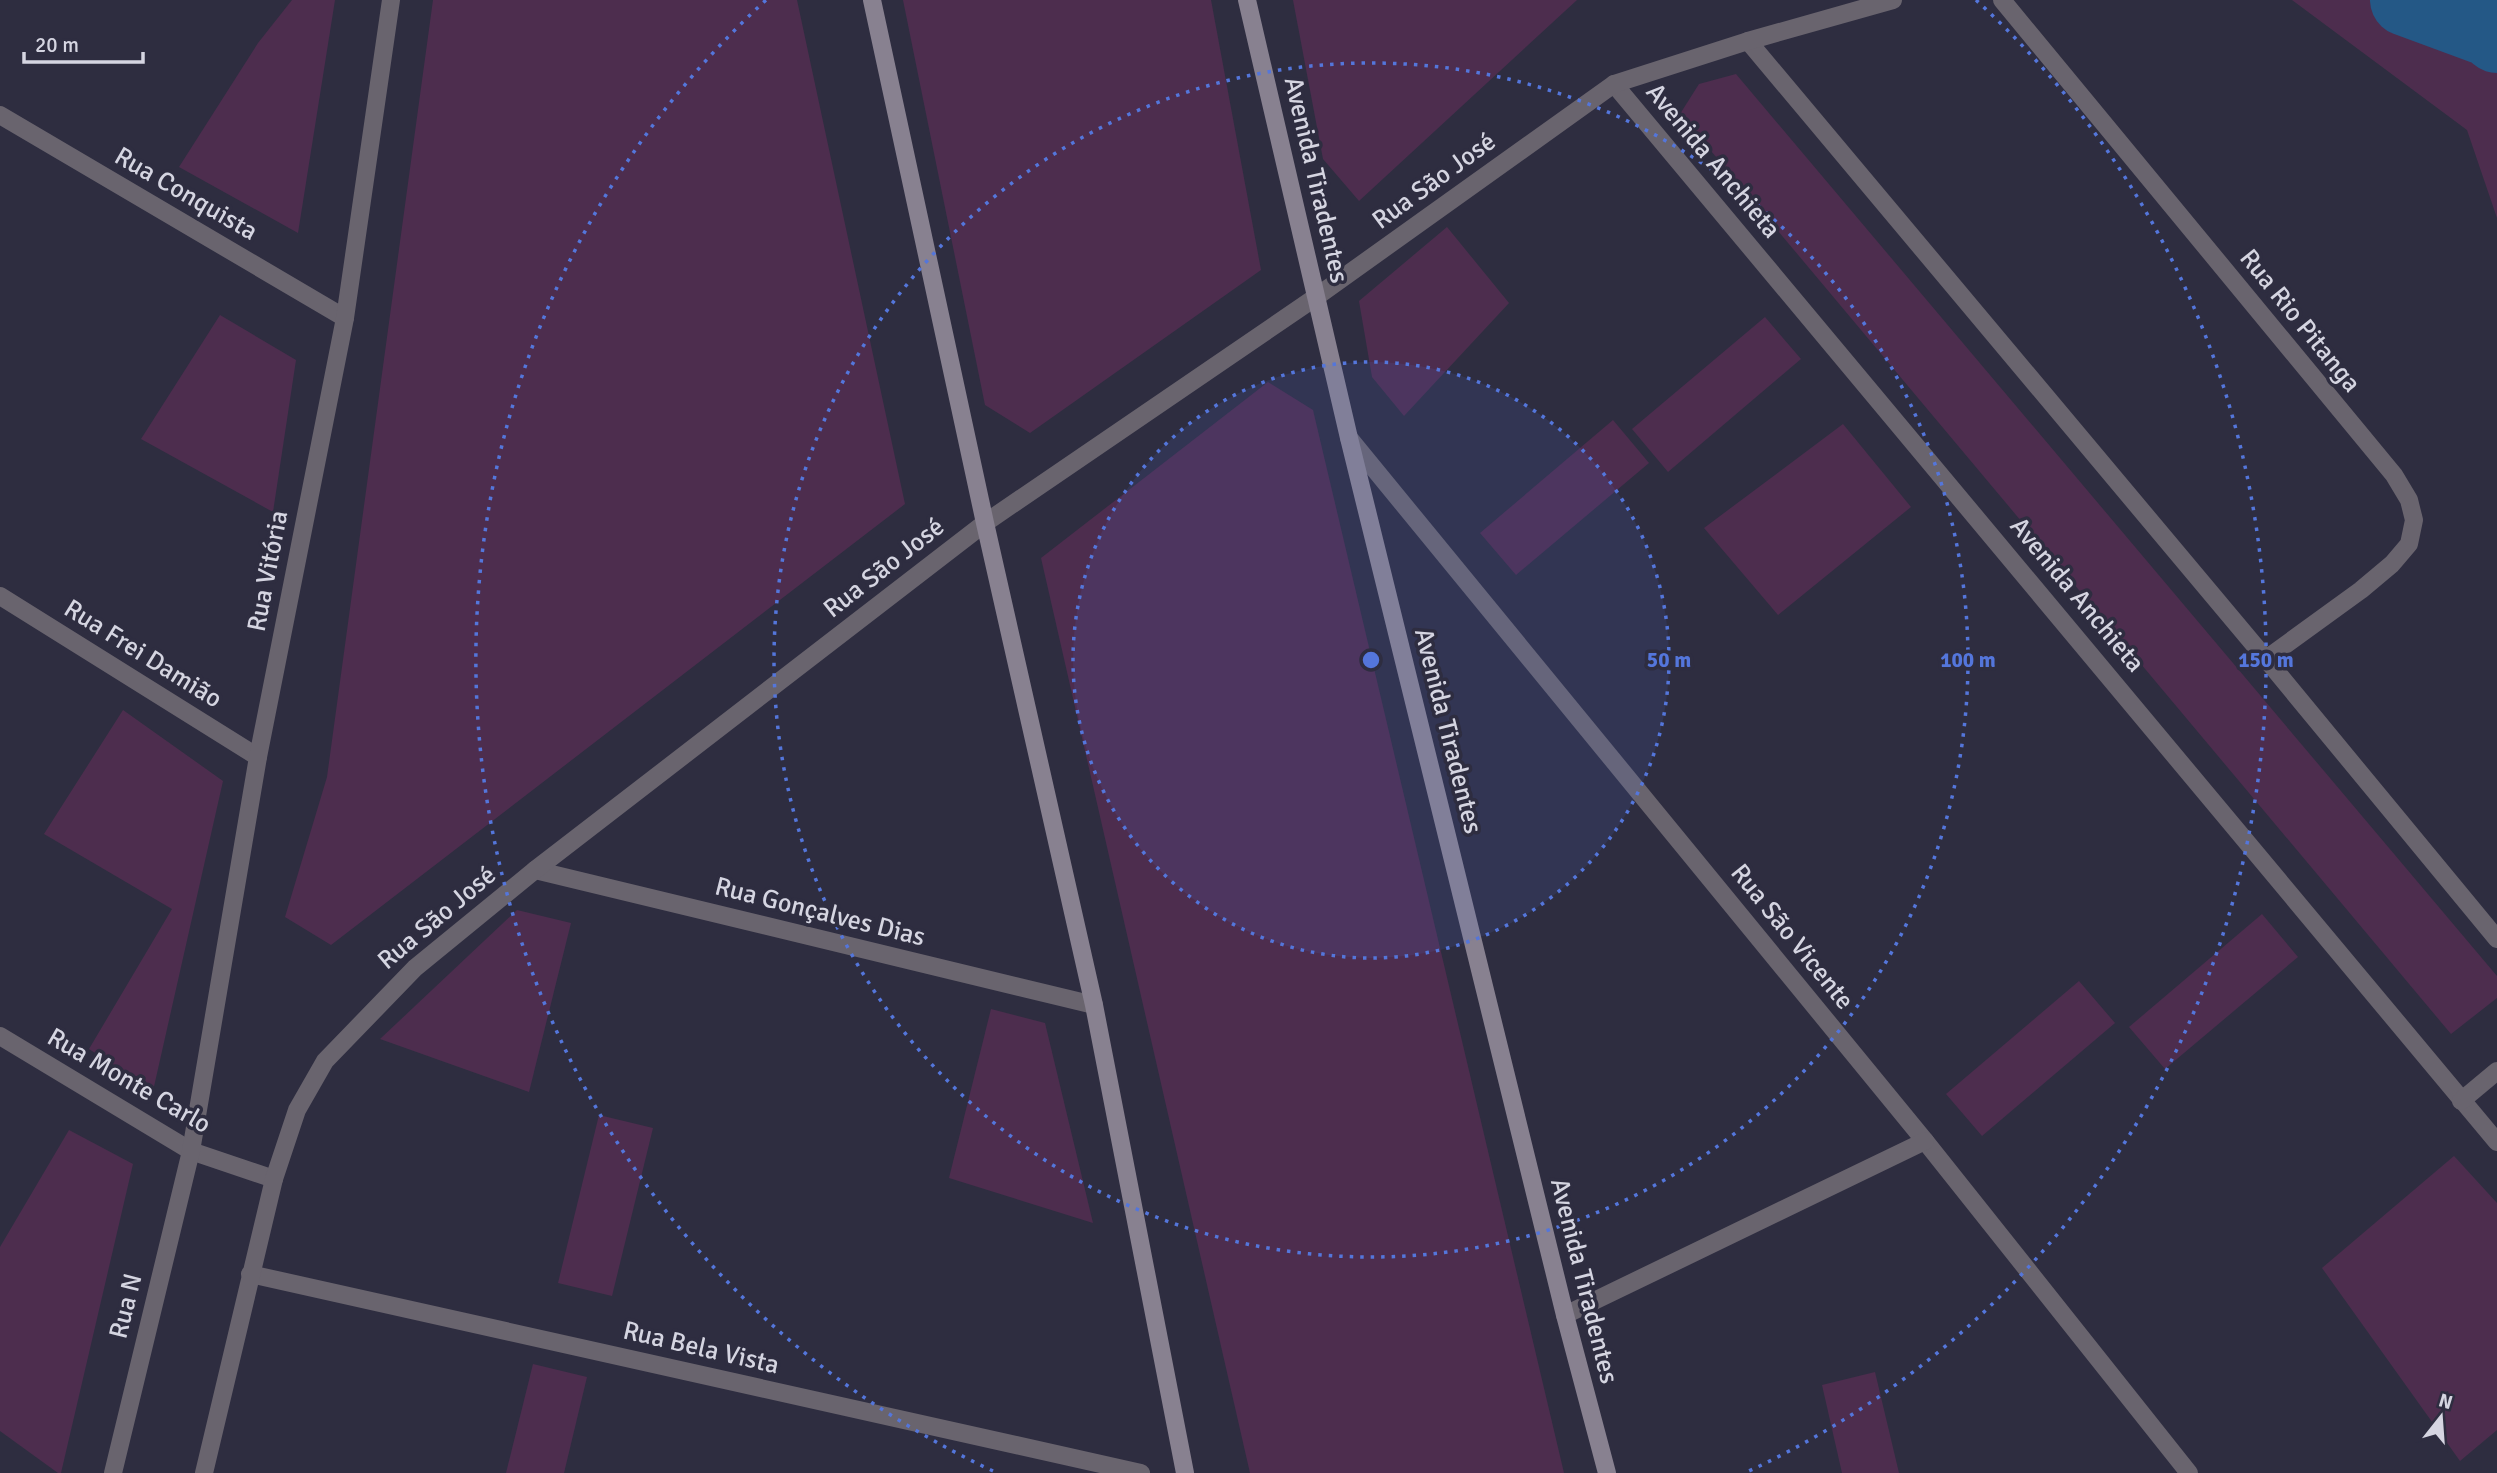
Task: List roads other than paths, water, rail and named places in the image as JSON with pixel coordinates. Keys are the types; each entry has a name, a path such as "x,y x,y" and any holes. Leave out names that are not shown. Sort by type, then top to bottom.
{"street":[{"name":"Rua Vitória","path":"191,1150 258,757 345,318 391,0"},
{"path":"872,0 985,523 1094,1005 1185,1473"},
{"name":"Avenida Tiradentes","path":"1247,0 1349,438 1565,1315 1607,1473"},
{"name":"Rua São José","path":"274,1179 297,1110 325,1060 415,968 535,870 985,523 1316,297 1614,84 1748,41 1893,0"},
{"name":"Rua Rio Pitanga","path":"2002,0 2395,475 2409,500 2414,520 2409,544 2392,564 2266,659"},
{"path":"1748,41 2497,939"},
{"name":"Avenida Anchieta","path":"1614,84 2497,1142"},
{"name":"Rua Conquista","path":"0,115 345,318"},
{"name":"Rua São Vicente","path":"1349,438 1925,1141 2189,1473"},
{"name":"Rua Frei Damião","path":"0,596 258,757"},
{"name":"Rua Gonçalves Dias","path":"535,870 1094,1005"},
{"name":"Rua Monte Carlo","path":"0,1037 191,1150 274,1179"},
{"path":"2461,1101 2497,1071"},
{"path":"1565,1315 1925,1141"},
{"name":"Rua N","path":"113,1473 191,1150"},
{"path":"204,1473 274,1179"},
{"name":"Rua Bela Vista","path":"250,1274 1140,1473"}],"waterway":[{"path":"2406,0 2490,31 2497,37"}]}
